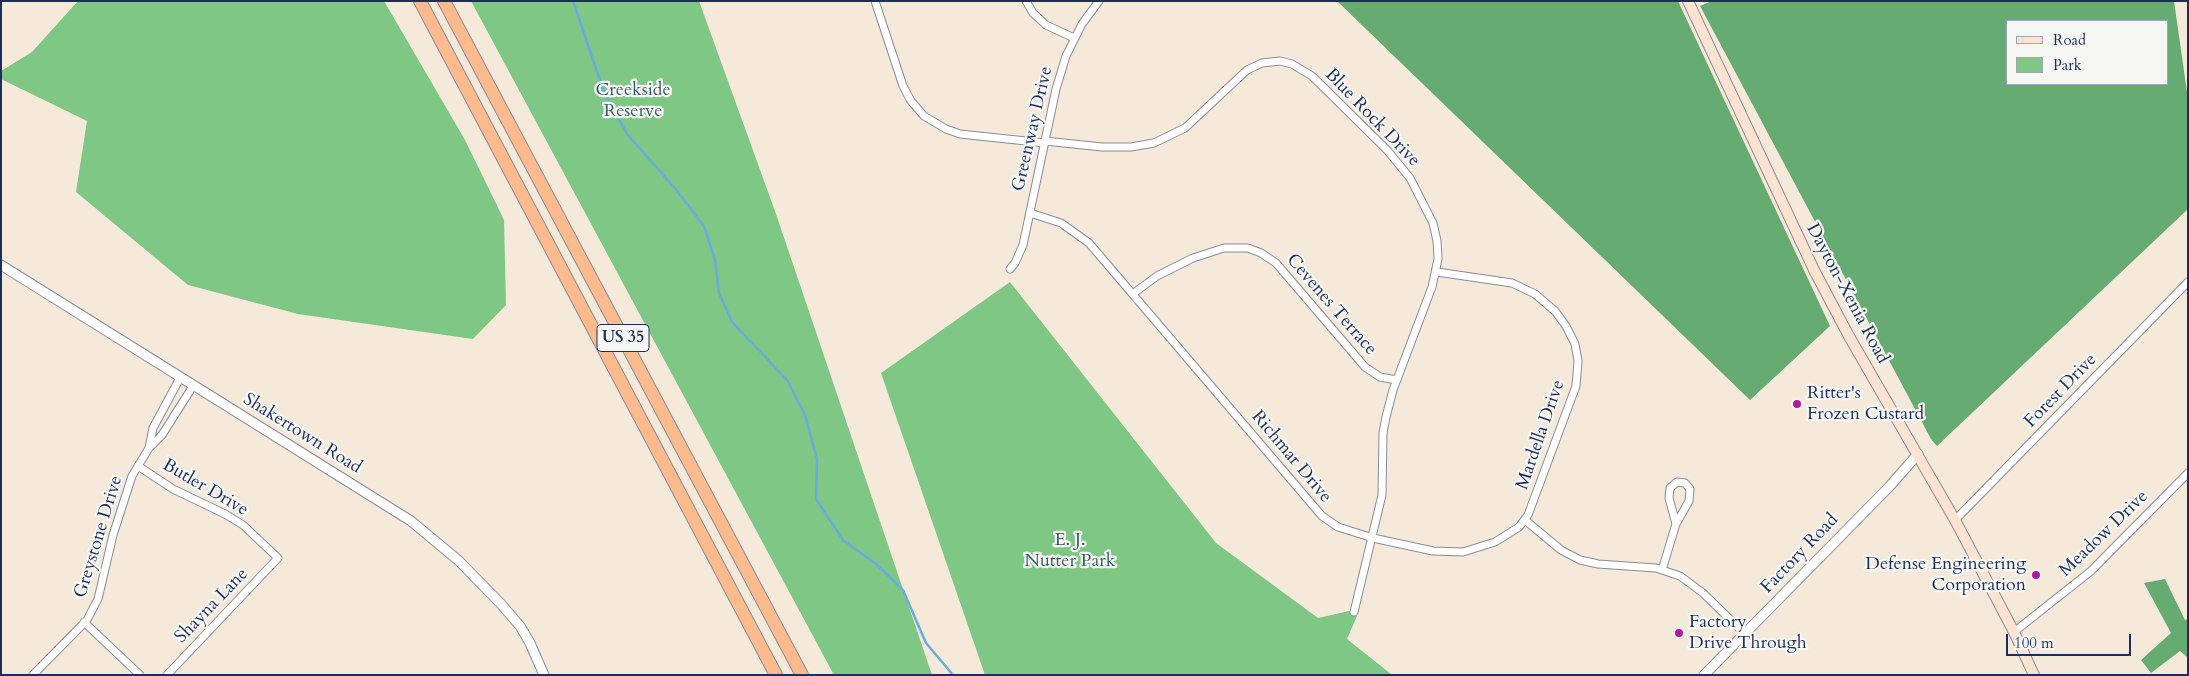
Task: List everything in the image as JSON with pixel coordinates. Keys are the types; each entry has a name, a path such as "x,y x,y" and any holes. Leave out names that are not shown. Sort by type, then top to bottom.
{"highway":[{"name":"US 35","path":"420,1 776,675"},
{"name":"US 35","path":"444,1 802,675"}],"main road":[{"name":"Dayton-Xenia Road","path":"1688,1 1815,272 1850,338 1955,520 2014,632 2034,675"}],"street":[{"name":"Blue Rock Drive","path":"875,1 903,86 911,101 924,116 946,129 960,134 1102,147 1131,147 1154,143 1185,128 1240,76 1256,64 1271,61 1292,64 1312,76 1387,150 1410,178 1433,222 1438,252 1436,272 1397,380 1384,426 1382,495 1354,612"},
{"path":"1026,1 1033,13 1046,25 1074,38"},
{"name":"Greenway Drive","path":"1010,268 1020,254 1058,80 1066,56 1074,38 1099,1"},
{"name":"Richmar Drive","path":"1030,213 1061,223 1081,235 1134,293 1317,512 1338,527 1373,538 1433,551 1463,552 1495,542 1519,527 1525,520"},
{"name":"Cevenes Terrace","path":"1134,293 1157,276 1193,258 1224,248 1248,248 1261,253 1276,263 1365,368 1380,377 1397,380"},
{"name":"Shakertown Road","path":"1,265 398,512 429,535 480,582 520,626 530,643 544,675"},
{"name":"Mardella Drive","path":"1436,272 1512,283 1528,290 1556,312 1575,344 1578,361 1576,386 1534,501 1525,520"},
{"name":"Forest Drive","path":"1955,520 2188,282"},
{"name":"Greystone Drive","path":"149,448 154,428 180,378"},
{"name":"Greystone Drive","path":"33,675 84,622 98,599 123,501 132,476 149,448 162,435 193,386"},
{"name":"Factory Road","path":"1704,675 1889,487 1918,454"},
{"name":"Butler Drive","path":"138,466 174,489 243,525 278,558"},
{"name":"Meadow Drive","path":"2014,632 2091,571 2188,473"},
{"path":"1662,570 1676,524 1689,501 1690,489 1685,483 1677,482 1670,488 1669,498 1676,524"},
{"path":"1525,520 1561,550 1580,560 1598,564 1637,566 1662,570 1680,576 1694,586 1745,634"},
{"name":"Shayna Lane","path":"167,675 278,558"},
{"path":"84,622 140,675"}],"green space":[{"path":"78,1 384,1 465,140 504,220 506,305 473,339 298,314 188,285 76,192 87,121 1,79 1,71 32,52"},
{"name":"Creekside Reserve","path":"471,1 699,1 776,214 932,675 834,675"},
{"path":"1337,1 1678,1 1830,326 1750,400"},
{"path":"1712,1 2174,1 2188,99 2188,209 1937,446 1931,439 1700,6"},
{"name":"E. J. Nutter Park","path":"1010,282 1216,543 1318,618 1349,611 1357,616 1347,639 1391,674 985,675 881,373"},
{"path":"2165,579 2185,620 2188,619 2188,658 2180,651 2151,673 2141,660 2171,633 2144,583"}],"waterway":[{"path":"573,1 604,92 627,134 674,187 704,226 715,260 719,293 732,322 787,380 805,415 817,459 816,499 843,540 876,564 903,590 926,643 953,675"}],"place":[{"name":"Ritter's Frozen Custard","path":"1797,404"},
{"name":"Defense Engineering Corporation","path":"2036,575"},
{"name":"Factory Drive Through","path":"1679,633"}]}
